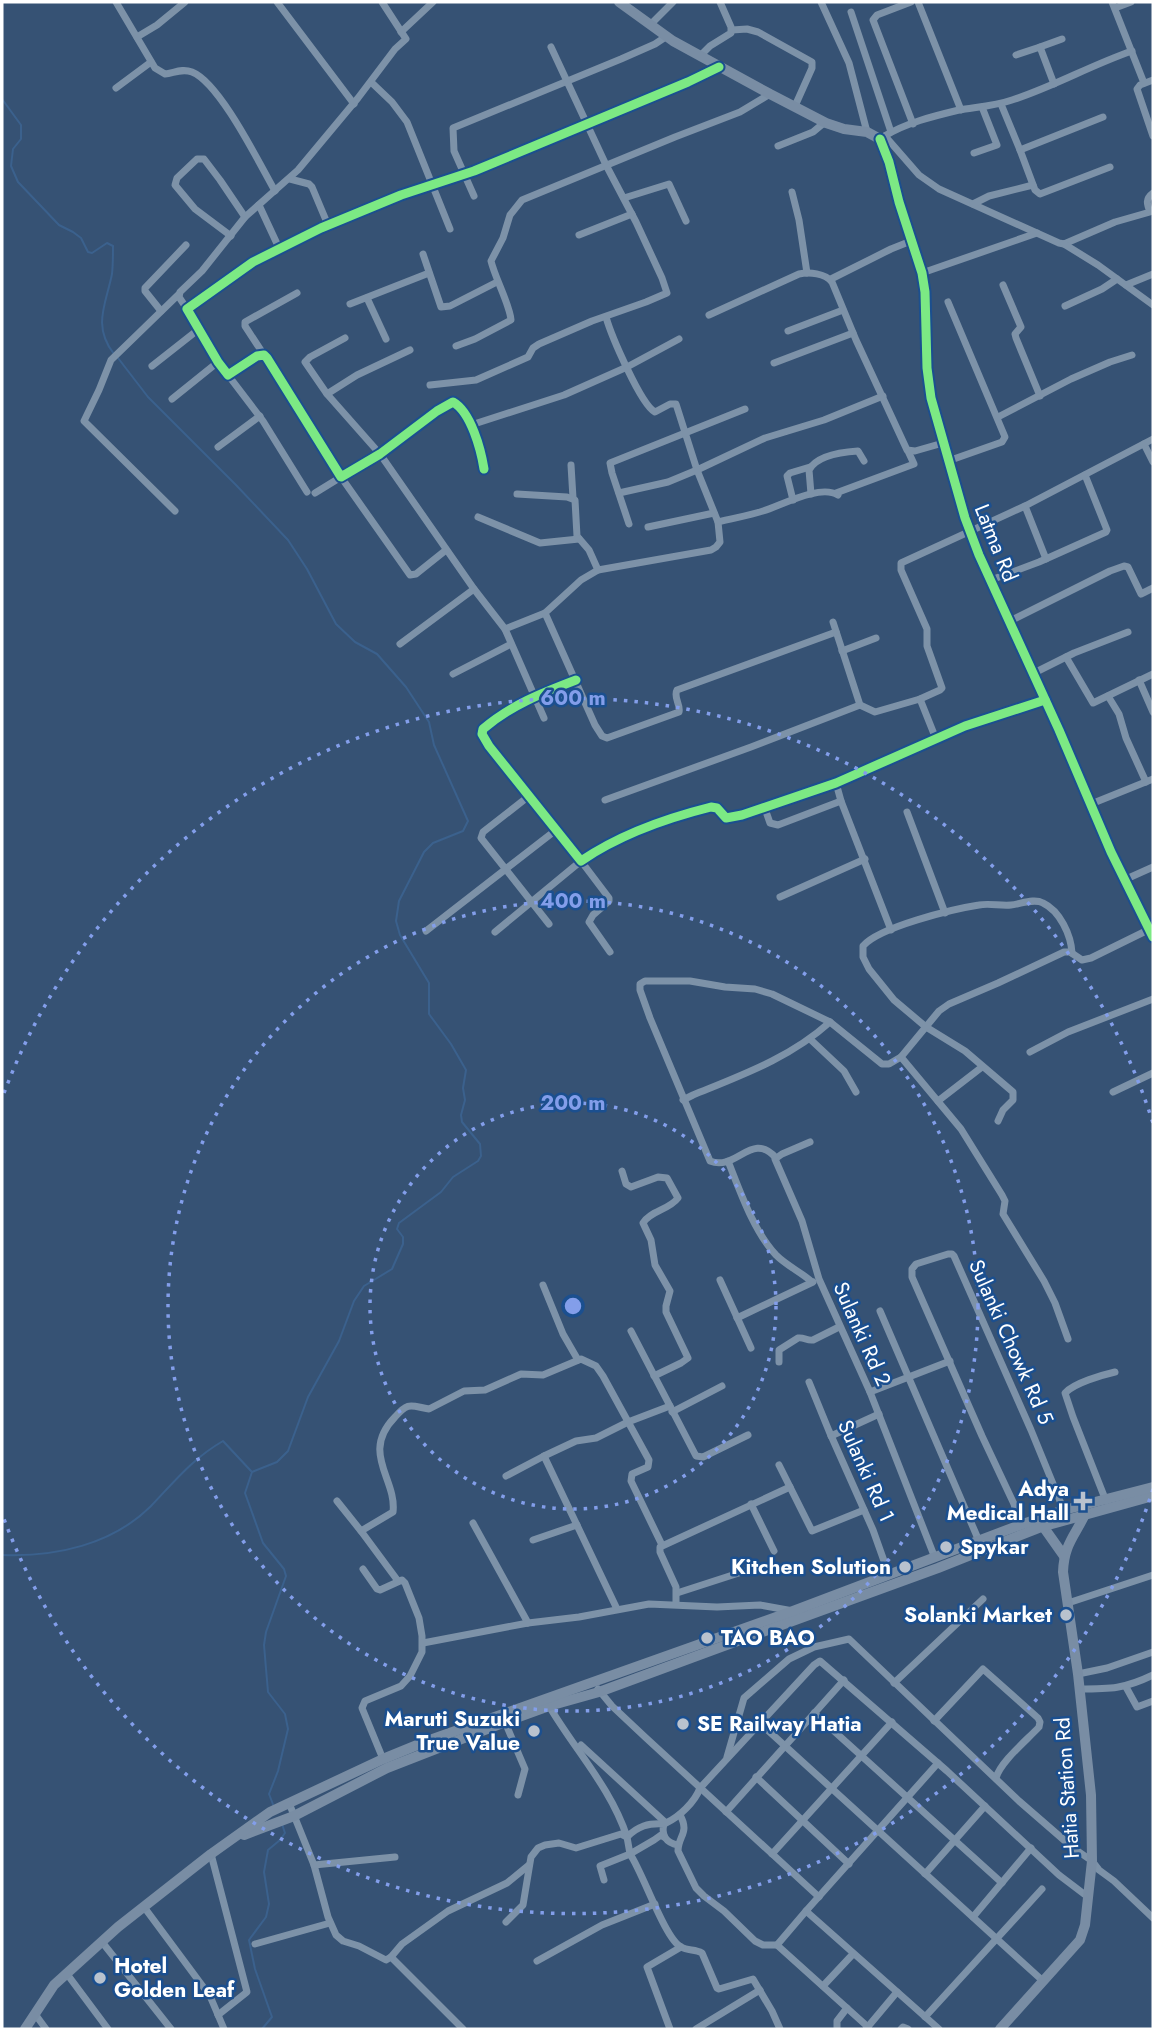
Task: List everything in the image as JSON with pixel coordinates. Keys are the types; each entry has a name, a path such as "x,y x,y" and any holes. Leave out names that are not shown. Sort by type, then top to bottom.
{"main road":[{"path":"619,2 700,56 825,122 844,129 885,136"},
{"name":"Latma Rd","path":"885,136 889,162 922,273 926,302 929,384 948,461 970,530 1124,880 1151,933"},
{"path":"25,2029 54,1985 103,1941 212,1854 270,1812 288,1803 383,1759 478,1721 597,1687 904,1581 1040,1523 1153,1487"},
{"path":"1107,1503 1153,1496"},
{"path":"1064,1556 1085,1509"},
{"path":"234,1839 291,1817 387,1768 1020,1525 1040,1523"},
{"path":"1040,1523 1064,1556"},
{"name":"Hatia Station Rd","path":"1000,2029 1080,1940 1085,1925 1092,1861 1091,1795 1078,1674 1063,1572 1064,1556"}],"street":[{"path":"116,2 152,62 161,72 169,74 188,71 208,82 229,110 275,191"},
{"path":"137,37 152,29 185,2"},
{"path":"277,2 354,104"},
{"path":"176,511 84,421 111,360 202,271 246,217 290,179 406,39 382,2"},
{"path":"401,32 433,2"},
{"path":"650,25 673,2"},
{"path":"720,2 732,30"},
{"path":"821,2 849,63 867,132"},
{"path":"911,2 877,15 873,20 913,124"},
{"path":"918,2 961,110"},
{"path":"1131,2 1114,5 1144,83"},
{"path":"851,12 885,136 929,183 1064,244 1153,305"},
{"path":"700,56 732,30 747,29 758,32 812,62 812,68 795,106"},
{"path":"474,195 454,151 453,128 649,47 667,36"},
{"path":"1016,55 1062,39"},
{"path":"430,385 476,380 528,357 539,344 667,293 551,47"},
{"path":"1041,47 1054,84"},
{"path":"885,136 913,124 961,110 1002,104 1132,51"},
{"path":"116,88 152,62"},
{"path":"187,309 234,274 279,248 328,225 431,184 464,174 719,67"},
{"path":"1153,80 1138,87 1153,136"},
{"path":"371,82 392,102 407,122 450,229"},
{"path":"456,346 475,340 511,320 491,258 500,245 516,205 530,195 740,112 770,94"},
{"path":"1002,104 1037,193 1110,167"},
{"path":"974,153 997,145 982,107"},
{"path":"1020,150 1103,117"},
{"path":"778,146 817,130 825,122"},
{"path":"231,236 190,204 175,185 177,178 197,159 204,159 246,217"},
{"path":"290,179 312,187 328,225"},
{"path":"624,198 670,184 686,221"},
{"path":"973,204 989,196 1033,185"},
{"path":"792,192 807,273"},
{"path":"1064,244 1115,222 1152,216 1147,202 1153,193"},
{"path":"259,205 279,248"},
{"path":"579,235 632,214"},
{"path":"922,273 1037,233"},
{"path":"709,315 793,276 807,273 831,279 891,248 911,241"},
{"path":"161,312 145,288 186,245"},
{"path":"423,254 438,303 443,308 497,282"},
{"path":"350,304 429,273"},
{"path":"1126,285 1153,274"},
{"path":"719,523 762,512 811,494 826,491 837,494 914,464 831,279"},
{"path":"1065,306 1117,279"},
{"path":"1003,285 1021,327 1015,334 1017,341 1040,396"},
{"path":"297,293 245,323 245,326 275,369 341,477 408,574 416,573 446,550"},
{"path":"178,295 218,362 260,416 311,493 380,454 450,403 457,404 471,425 484,469"},
{"path":"367,298 386,339"},
{"path":"948,302 1005,434 1002,442 948,461"},
{"path":"788,331 843,310"},
{"path":"505,629 545,613 580,580 597,569 710,550 720,542 719,523 697,470 675,404 655,412 650,411 627,367 606,317"},
{"path":"152,366 199,329"},
{"path":"774,363 853,333"},
{"path":"345,338 305,361 327,394 380,454 505,629 544,718"},
{"path":"471,425 564,395 627,367 679,339"},
{"path":"327,394 410,350"},
{"path":"228,374 257,356 264,355"},
{"path":"998,417 1080,375 1132,355"},
{"path":"172,399 218,362"},
{"path":"619,493 668,482 765,438 824,420 883,396"},
{"path":"629,524 610,463 745,409"},
{"path":"218,447 260,416"},
{"path":"833,622 860,705 874,712 920,699 942,688 927,646 927,629 900,564 1026,506 1153,439"},
{"path":"908,451 943,443"},
{"path":"1144,444 1153,462"},
{"path":"793,500 788,476 790,473 810,467 820,459 844,452 859,451 864,461"},
{"path":"571,465 573,498 576,502 575,528 597,569"},
{"path":"810,467 808,475 811,494"},
{"path":"991,580 1107,531 1085,475"},
{"path":"517,494 573,498"},
{"path":"1026,506 1046,559"},
{"path":"648,527 714,513"},
{"path":"478,517 540,543 579,539"},
{"path":"1010,621 1124,566 1128,567 1141,594 1153,588"},
{"path":"400,644 474,589"},
{"path":"545,613 600,733 609,738 679,712 677,690 836,632"},
{"path":"1034,673 1128,632"},
{"path":"842,650 876,638"},
{"path":"453,674 511,644"},
{"path":"1066,657 1092,703 1153,674"},
{"path":"576,680 534,696 500,716 483,729 482,734 609,898 589,922 610,952"},
{"path":"1139,680 1153,712"},
{"path":"1091,804 1150,780 1126,738 1119,714 1108,696"},
{"path":"920,699 936,739"},
{"path":"495,932 581,861 666,819 711,807 717,808 727,818 836,783 995,715 1045,701"},
{"path":"605,800 860,705"},
{"path":"836,783 891,930"},
{"path":"529,796 481,835 481,838 549,924"},
{"path":"764,806 770,822 778,825 841,801"},
{"path":"907,812 945,913"},
{"path":"426,931 556,830"},
{"path":"780,897 865,859"},
{"path":"1124,880 1153,867"},
{"path":"998,1121 1013,1100 1011,1089 965,1051 926,1027 894,1000 873,976 862,950 866,942 927,917 979,905 1042,902 1062,922 1070,939 1072,953"},
{"path":"810,1142 776,1158 763,1147 728,1161 710,1161 683,1100 639,985 643,982 691,981 755,989 772,994 830,1022 882,1064 889,1064 901,1057 949,1004 1064,952 1072,953 1079,959 1091,958 1151,933"},
{"path":"1030,1052 1068,1032 1153,999"},
{"path":"683,1100 771,1062 810,1039 830,1022"},
{"path":"810,1039 839,1065 856,1092"},
{"path":"901,1057 971,1143 1002,1195 1003,1214 1044,1280 1068,1339"},
{"path":"938,1101 982,1067"},
{"path":"1113,1092 1153,1073"},
{"name":"Sulanki Rd 2","path":"776,1158 802,1220 815,1281 870,1392 935,1558"},
{"path":"728,1161 750,1214 770,1248 780,1259 815,1281"},
{"path":"622,1171 626,1184 631,1187 658,1177 667,1178 678,1198 673,1205 644,1220 644,1227 651,1240 655,1265 670,1291 666,1311 688,1358 654,1376"},
{"name":"Sulanki Chowk Rd 5","path":"950,1361 911,1272 913,1266 952,1254 987,1328 1065,1514"},
{"path":"720,1280 751,1348"},
{"path":"737,1318 815,1281"},
{"path":"543,1285 563,1334 578,1360"},
{"path":"880,1311 979,1541"},
{"path":"779,1362 779,1350 798,1338 813,1340 839,1327"},
{"path":"631,1331 693,1453 699,1458 748,1435"},
{"path":"361,1531 393,1513 393,1502 381,1466 380,1453 384,1432 397,1415 411,1405 429,1409 464,1391 485,1390 521,1374 543,1375 578,1360 587,1360 596,1366 603,1376 650,1464 632,1474 631,1481 662,1545"},
{"path":"870,1392 950,1361 1014,1504 1020,1525"},
{"path":"1107,1503 1065,1392 1115,1372"},
{"name":"Sulanki Rd 1","path":"810,1382 873,1530 889,1576"},
{"path":"506,1476 576,1441 596,1438 628,1422 671,1409 722,1386"},
{"path":"831,1436 879,1414"},
{"path":"544,1456 617,1609"},
{"path":"779,1465 813,1531 864,1510"},
{"path":"676,1604 677,1593 660,1547 790,1487"},
{"path":"337,1501 398,1581"},
{"path":"751,1504 774,1551"},
{"path":"472,1522 528,1623"},
{"path":"533,1541 577,1525"},
{"path":"363,1569 377,1589 402,1580 408,1587 419,1618 423,1643 422,1652 405,1682 396,1689 362,1704 383,1759"},
{"path":"677,1593 746,1571"},
{"path":"1068,1603 1153,1575"},
{"path":"894,1683 983,1599"},
{"path":"423,1643 649,1604 717,1607 760,1605 793,1611"},
{"path":"726,1760 744,1698 789,1659 849,1639 996,1778 1152,1915"},
{"path":"1078,1674 1107,1668 1153,1652"},
{"path":"627,1837 636,1828 647,1824 665,1824 680,1815 700,1788 820,1661 938,1763 1064,1880 1088,1897"},
{"path":"934,1721 983,1669 1013,1694 1038,1718 1039,1727 997,1772 996,1778"},
{"path":"1079,1689 1126,1687 1153,1675"},
{"path":"726,1812 844,1680"},
{"path":"597,1687 700,1788 819,1897"},
{"path":"1126,1687 1137,1707 1153,1701"},
{"path":"549,1706 606,1791 620,1817 630,1854 666,1928 681,1947"},
{"path":"814,1713 1002,1883"},
{"path":"505,1722 525,1769 518,1795"},
{"path":"772,1854 892,1722"},
{"path":"761,1724 1043,1981"},
{"path":"581,1745 665,1824"},
{"path":"777,1945 938,1763"},
{"path":"756,1777 849,1864"},
{"path":"288,1803 291,1817 314,1865 330,1923 336,1935 343,1941 386,1960 402,1944 448,1911 507,1883 530,1864"},
{"path":"925,1874 985,1806"},
{"path":"680,1815 685,1828 678,1851 696,1888 755,1941 764,1945 777,1945 867,2028 897,1992"},
{"path":"664,1837 662,1831 665,1824"},
{"path":"506,1922 523,1905 534,1852 545,1844 559,1843 576,1848 615,1835 627,1837"},
{"path":"604,1880 600,1866 630,1854 661,1835 678,1845"},
{"path":"973,1917 1031,1848"},
{"path":"212,1854 247,1992 218,2015"},
{"path":"314,1865 395,1857"},
{"path":"925,2017 1042,1889"},
{"path":"537,1961 602,1925 655,1904"},
{"path":"144,1907 210,1996 224,2029"},
{"path":"806,1911 939,2029"},
{"path":"255,1944 330,1923"},
{"path":"103,1941 171,2029"},
{"path":"670,2029 647,1967 681,1947 702,1953 719,1989 750,1979 755,1982 780,2029"},
{"path":"823,1986 853,1954"},
{"path":"391,1957 463,2029"},
{"path":"66,1974 108,2029"},
{"path":"696,2029 760,1990"},
{"path":"837,2029 837,2021 848,2008"},
{"path":"35,2014 46,2029"},
{"path":"901,2029 908,2029"}],"waterway":[{"path":"2,99 21,125 21,139 13,149 11,166 18,182 59,225 81,238 88,252 92,253 107,243 113,246 112,274 102,324 107,344 114,354"},
{"path":"118,358 148,397 288,540 307,569 336,624 355,642 377,654 406,687 429,722 434,745 468,821 463,831 433,843 424,852 399,901 396,921 400,935 429,983 429,1014 466,1070 462,1122 480,1144 481,1156 478,1161 453,1177 441,1192 399,1223 397,1229 403,1237 403,1244 392,1269 364,1286 354,1301 339,1341 308,1397 288,1451 277,1462 252,1472 245,1493 263,1543 284,1569 286,1576 264,1645 268,1692 285,1714 288,1729 278,1771 269,1794 274,1807"},
{"path":"2,1555 62,1551 82,1546 119,1530 151,1506 193,1463 223,1441 251,1471"},
{"path":"262,2029 272,2017 255,1969 249,1940 266,1917 269,1904 264,1872 268,1850 285,1833 282,1824"}],"cycle path":[{"path":"484,469 478,442 470,423 453,402 380,454 341,477 267,358 264,355 257,356 228,375 187,309 253,262 321,228 401,195 474,171 719,67"},
{"path":"880,139 922,273 931,398 965,518 1111,852 1153,937"},
{"path":"576,680 516,706 483,729 482,734 581,861 627,835 677,816 711,807 717,808 726,818 742,815 836,783 965,726 1045,700"}],"place":[{"name":"Adya Medical Hall","path":"1083,1501"},
{"name":"Spykar","path":"946,1547"},
{"name":"Kitchen Solution","path":"905,1567"},
{"name":"Solanki Market","path":"1066,1615"},
{"name":"TAO BAO","path":"707,1638"},
{"name":"SE Railway Hatia","path":"683,1724"},
{"name":"Maruti Suzuki True Value","path":"534,1731"},
{"name":"Hotel Golden Leaf","path":"100,1978"}]}
